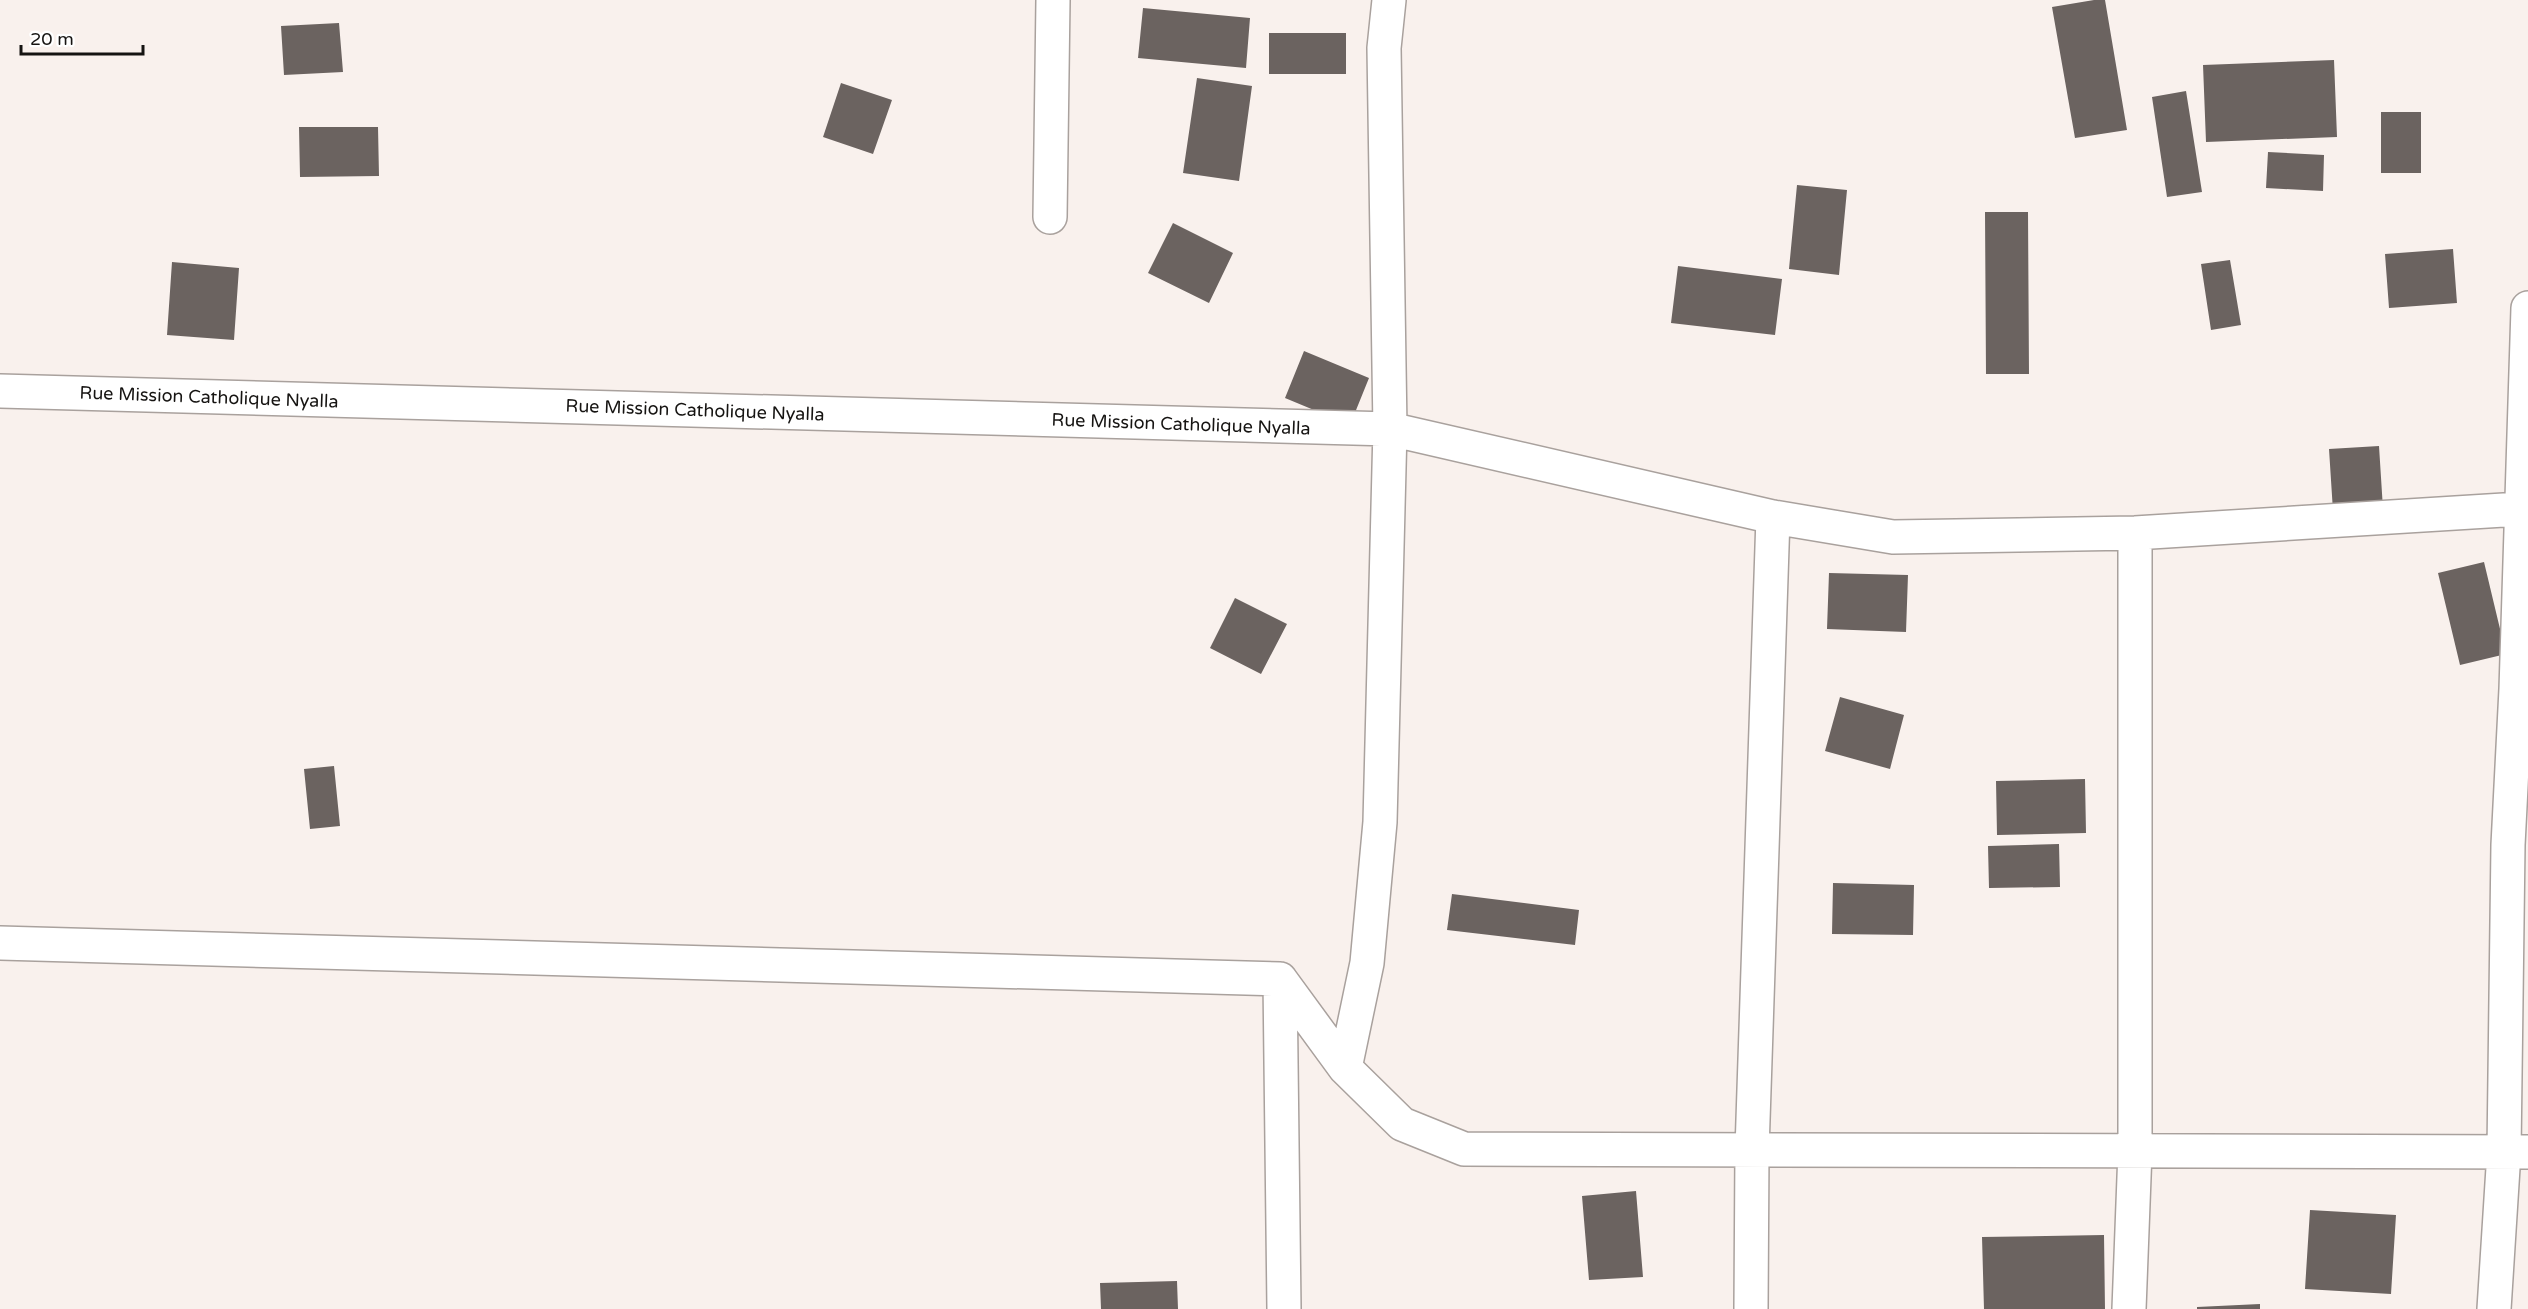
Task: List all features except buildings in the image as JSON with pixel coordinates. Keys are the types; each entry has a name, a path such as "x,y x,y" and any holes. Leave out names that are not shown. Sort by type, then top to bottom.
{"street":[{"path":"1050,217 1053,0"},
{"path":"1345,1068 1367,963 1380,822 1390,429 1384,48 1389,0"},
{"path":"2494,1309 2516,1152 2518,845 2516,689 2528,308"},
{"name":"Rue Mission Catholique Nyalla","path":"0,391 1390,429 1773,517 1893,537 2135,533 2520,509"},
{"path":"1751,1309 1752,1150 1773,517"},
{"path":"2129,1309 2135,1151 2135,533"},
{"path":"0,942 1280,979"},
{"path":"1280,979 1345,1068 1402,1124 1464,1149 2516,1152"},
{"path":"1280,979 1284,1309"}]}
